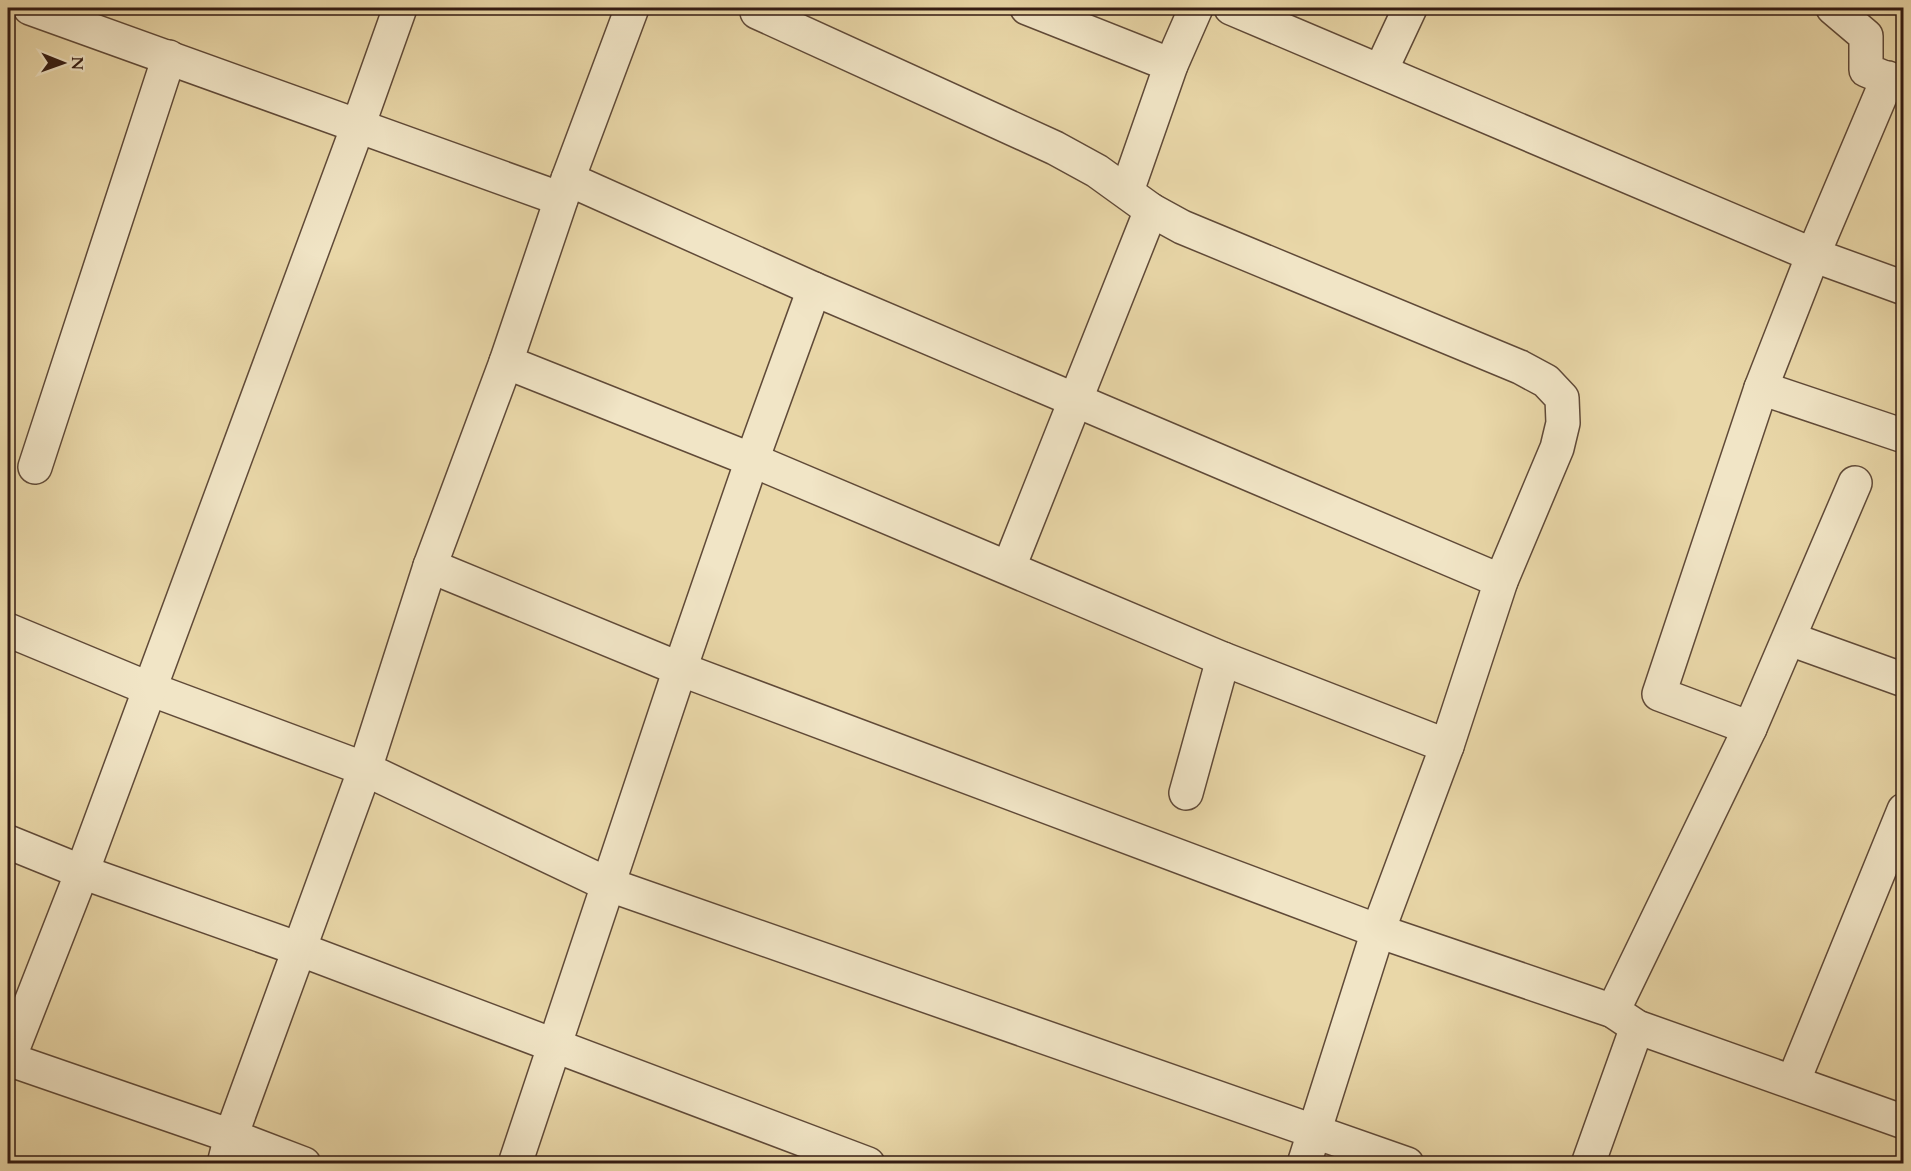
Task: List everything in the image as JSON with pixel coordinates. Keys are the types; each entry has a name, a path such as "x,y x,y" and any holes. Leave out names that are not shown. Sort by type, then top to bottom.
{"street":[{"path":"30,8 358,126 565,189 814,289 1501,581"},
{"path":"304,1164 228,1150 8,1060 82,872 400,8"},
{"path":"228,1150 365,769 430,566 506,362 565,189 632,8"},
{"path":"1027,8 1171,65"},
{"path":"1009,567 1076,400 1139,201 1171,65 1196,8"},
{"path":"1231,8 1813,255 1904,288"},
{"path":"1381,70 1410,8"},
{"path":"1750,728 1659,694 1761,388 1813,255 1896,82 1866,70 1866,36 1833,8"},
{"path":"757,12 1055,148 1097,171 1139,201 1211,240 1520,367 1546,381 1562,398 1563,423 1557,448 1501,581 1447,746 1378,931 1304,1164"},
{"path":"35,467 169,57"},
{"path":"515,1164 680,669 814,289"},
{"path":"506,362 752,460 1223,658 1447,746"},
{"path":"1761,388 1904,436"},
{"path":"1588,1164 1625,1019 1855,483"},
{"path":"430,566 680,669 1378,931 1904,1122"},
{"path":"8,630 150,689 365,769 607,884 1407,1164"},
{"path":"1790,639 1904,680"},
{"path":"1186,793 1223,658"},
{"path":"1793,1082 1904,810"},
{"path":"8,842 82,872 299,949 868,1164"}]}
